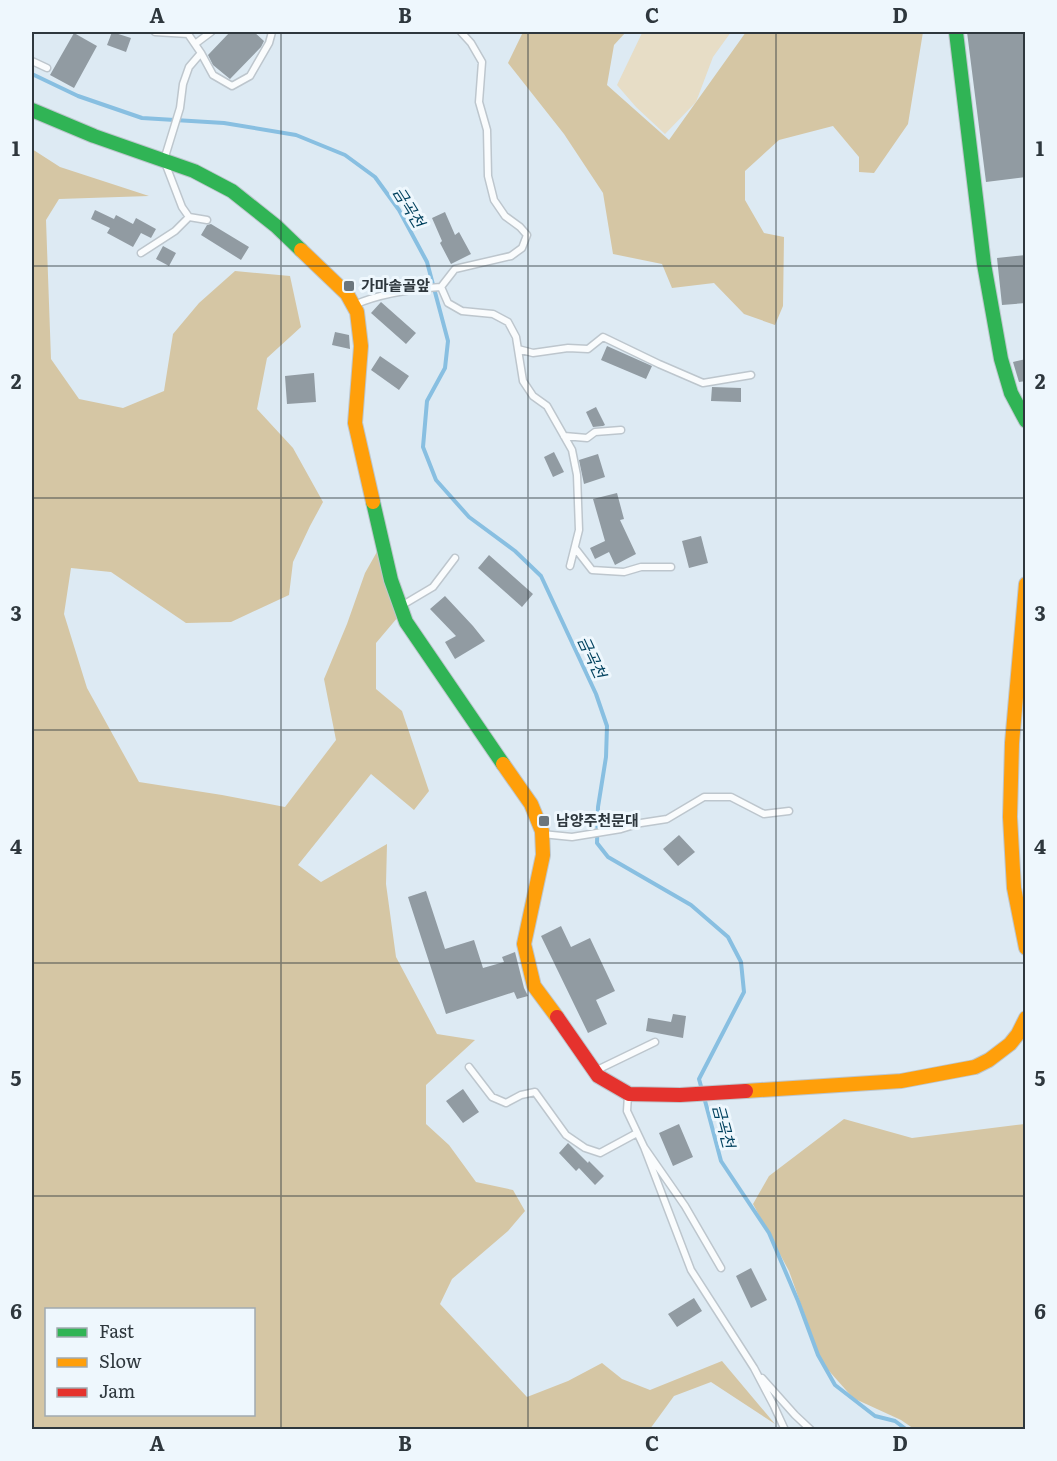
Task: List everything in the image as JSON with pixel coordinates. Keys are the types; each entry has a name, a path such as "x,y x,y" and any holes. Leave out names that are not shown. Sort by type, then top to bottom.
{"street":[{"path":"956,32 984,264 1001,359 1011,393 1026,421"},
{"path":"32,110 94,136 194,171 232,191 276,226 347,294 357,312 361,346 355,423 391,580 406,622 531,804 542,834 543,855 524,944 534,986 598,1076 628,1094 680,1095 901,1081 975,1067 989,1060 1010,1044 1026,1018"},
{"path":"1026,584 1012,743 1010,817 1014,888 1026,948"}],"lane":[{"path":"155,32 188,34 213,75 232,86 250,76 269,43 272,32"},
{"path":"195,44 211,32"},
{"path":"353,305 370,297 441,287 455,269 511,256 522,248 527,235 505,216 494,200 488,176 487,130 479,102 482,62 471,43 461,32"},
{"path":"201,53 189,67 183,84 180,108 164,160 182,207 189,217 207,220"},
{"path":"32,61 47,68"},
{"path":"141,253 175,231 189,217"},
{"path":"441,287 448,303 462,311 494,314 508,322 516,337 523,381 533,396 547,406 573,450 577,475 579,530 570,566"},
{"path":"519,349 533,353 568,348 588,349 603,337 703,383 752,375"},
{"path":"564,436 586,438 595,432 621,430"},
{"path":"575,548 592,570 624,572 641,567 671,567"},
{"path":"400,607 433,587 455,558"},
{"path":"542,834 572,837 667,819 704,797 731,797 764,814 789,811"},
{"path":"595,1071 655,1042"},
{"path":"469,1067 492,1097 506,1103 521,1095 535,1092 566,1135 585,1148 600,1153 637,1133"},
{"path":"628,1094 627,1111 644,1147 691,1270 754,1368 785,1430"},
{"path":"644,1147 685,1206 721,1268"},
{"path":"754,1368 811,1430"}],"shaded area":[{"path":"523,32 626,32 614,45 607,85 669,140 746,32 923,32 908,124 874,173 859,172 859,157 833,126 779,140 745,171 745,200 764,233 784,237 783,306 775,325 744,314 714,283 672,288 662,264 613,254 603,193 564,134 508,63"},
{"path":"644,32 731,32 713,57 696,102 665,134 636,107 617,85"},
{"path":"32,149 60,167 149,196 59,199 46,220 51,359 79,399 123,408 164,391 173,334 199,303 235,271 290,276 301,327 267,358 257,409 293,448 323,502 293,562 289,595 231,622 186,623 111,572 71,568 64,614 87,688 139,782 285,807 336,740 324,679 365,573 378,550 398,617 376,643 376,689 402,711 429,791 414,810 371,774 298,865 321,882 387,844 386,884 396,957 437,1034 475,1040 426,1085 426,1124 449,1145 476,1182 513,1190 525,1211 508,1231 452,1279 440,1304 527,1397 568,1381 602,1363 622,1379 650,1390 722,1361 775,1424 711,1382 674,1396 650,1429 32,1429"},
{"path":"844,1119 912,1138 1025,1124 1025,1429 914,1429 901,1420 853,1398 822,1363 789,1271 753,1204 769,1176"}],"building":[{"path":"112,32 131,38 126,52 107,45"},
{"path":"230,32 254,32 264,41 230,79 213,65 208,55"},
{"path":"967,32 1026,32 1026,177 986,182"},
{"path":"74,33 97,46 74,88 50,75"},
{"path":"95,210 114,219 116,215 133,224 136,218 156,229 151,238 141,233 133,247 107,233 110,228 91,219"},
{"path":"445,212 455,235 459,232 471,254 451,264 440,243 442,241 432,218"},
{"path":"211,224 249,247 241,260 201,235 207,225"},
{"path":"163,246 176,253 169,266 156,259"},
{"path":"1026,255 1026,303 1002,305 997,258"},
{"path":"381,302 416,333 406,344 371,313"},
{"path":"335,332 349,335 350,349 332,345"},
{"path":"607,346 652,366 646,379 601,360"},
{"path":"380,356 409,376 399,390 371,370"},
{"path":"1026,359 1026,381 1019,382 1013,362"},
{"path":"314,373 316,402 287,404 285,376"},
{"path":"712,387 741,388 741,402 711,401"},
{"path":"596,407 605,425 603,426 593,427 586,412"},
{"path":"554,452 564,472 553,477 544,457"},
{"path":"598,454 605,477 584,484 579,460"},
{"path":"617,493 624,519 620,520 636,554 615,565 609,552 595,559 590,548 605,541 593,499"},
{"path":"701,536 708,563 689,568 682,541"},
{"path":"489,555 533,594 522,607 478,568"},
{"path":"445,596 485,641 455,659 445,642 456,636 430,609"},
{"path":"679,835 695,852 678,866 663,849"},
{"path":"426,891 445,949 474,940 483,968 504,962 502,957 515,952 528,996 517,999 514,992 446,1014 408,897"},
{"path":"561,926 571,947 590,938 615,991 596,1000 607,1024 588,1033 541,936"},
{"path":"673,1014 686,1016 683,1038 646,1031 648,1018 671,1022"},
{"path":"463,1089 479,1112 463,1123 446,1101"},
{"path":"679,1124 693,1157 673,1166 659,1133"},
{"path":"568,1143 604,1176 595,1185 579,1168 576,1171 559,1153"},
{"path":"751,1268 767,1300 751,1308 736,1276"},
{"path":"694,1298 702,1311 677,1327 668,1314"}],"waterway":[{"name":"금곡천","path":"32,74 78,96 142,118 224,123 296,135 345,155 375,177 399,210 427,262 448,341 445,368 427,401 423,447 436,480 469,517 515,551 541,576 596,694 607,726 606,757 598,807 597,843 608,857 691,905 728,937 741,962 744,992 699,1079 702,1090"},
{"name":"금곡천","path":"704,1097 721,1161 769,1233 818,1355 835,1385 875,1416 895,1421 907,1430"}],"traffic: fast":[{"path":"956,32 984,264 1001,359 1011,393 1026,421"},
{"path":"32,110 94,136 194,171 232,191 276,226 301,250"},
{"path":"373,502 391,580 406,622 503,764"}],"traffic: slow":[{"path":"301,250 347,294 357,312 361,346 355,423 373,502"},
{"path":"1026,584 1012,743 1010,817 1014,888 1026,948"},
{"path":"503,764 531,804 542,831 543,855 524,944 534,986 557,1017"},
{"path":"746,1091 901,1081 975,1067 989,1060 1010,1044 1026,1018"}],"traffic: jam":[{"path":"557,1017 598,1076 629,1094 680,1095 746,1091"}],"place":[{"name":"가마솥골앞","path":"349,286"},
{"name":"남양주천문대","path":"544,821"}]}
